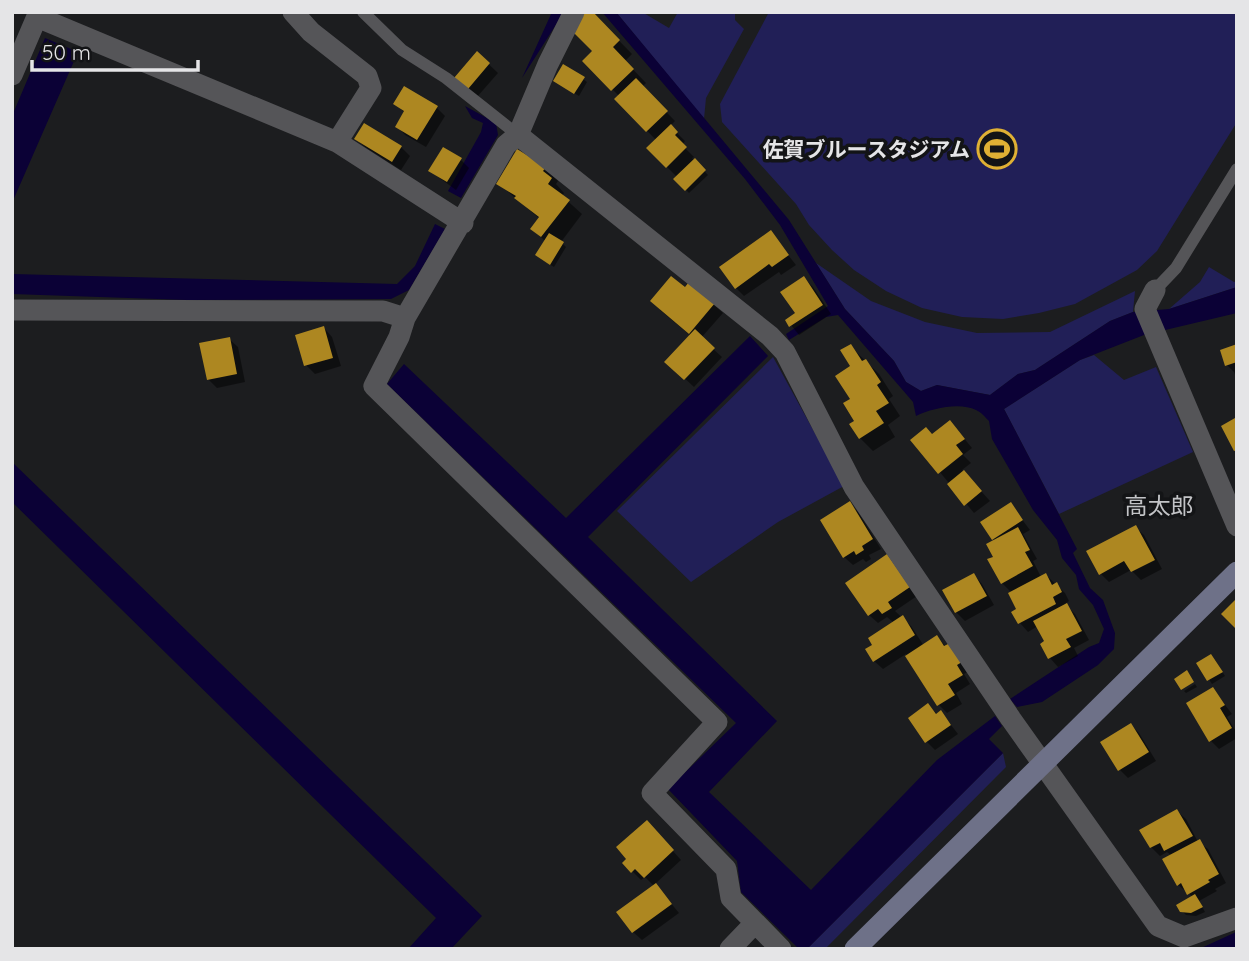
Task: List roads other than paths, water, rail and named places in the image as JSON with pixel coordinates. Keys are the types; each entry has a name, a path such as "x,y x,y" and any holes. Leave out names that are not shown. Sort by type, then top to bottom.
{"street":[{"path":"293,12 311,32 367,76 371,88 337,142"},
{"path":"574,12 548,64 519,135 506,145 463,223 405,318 374,386 717,722 652,793 726,869 731,898 781,949"},
{"path":"12,75 38,15 337,142 463,223"},
{"path":"519,135 770,336 785,352 854,487 1004,708 1158,926 1184,937 1237,918"},
{"path":"1155,290 1145,309 1237,526"},
{"path":"12,310 383,311 405,318"},
{"path":"855,949 1237,572"},
{"path":"730,949 755,923"}],"lane":[{"path":"363,12 402,50 446,78 519,135"},
{"path":"1155,290 1176,268 1237,169"}],"place":[{"name":"佐賀ブルースタジアム","path":"997,149"}],"district":[{"name":"高太郎","path":"1159,505"}]}
